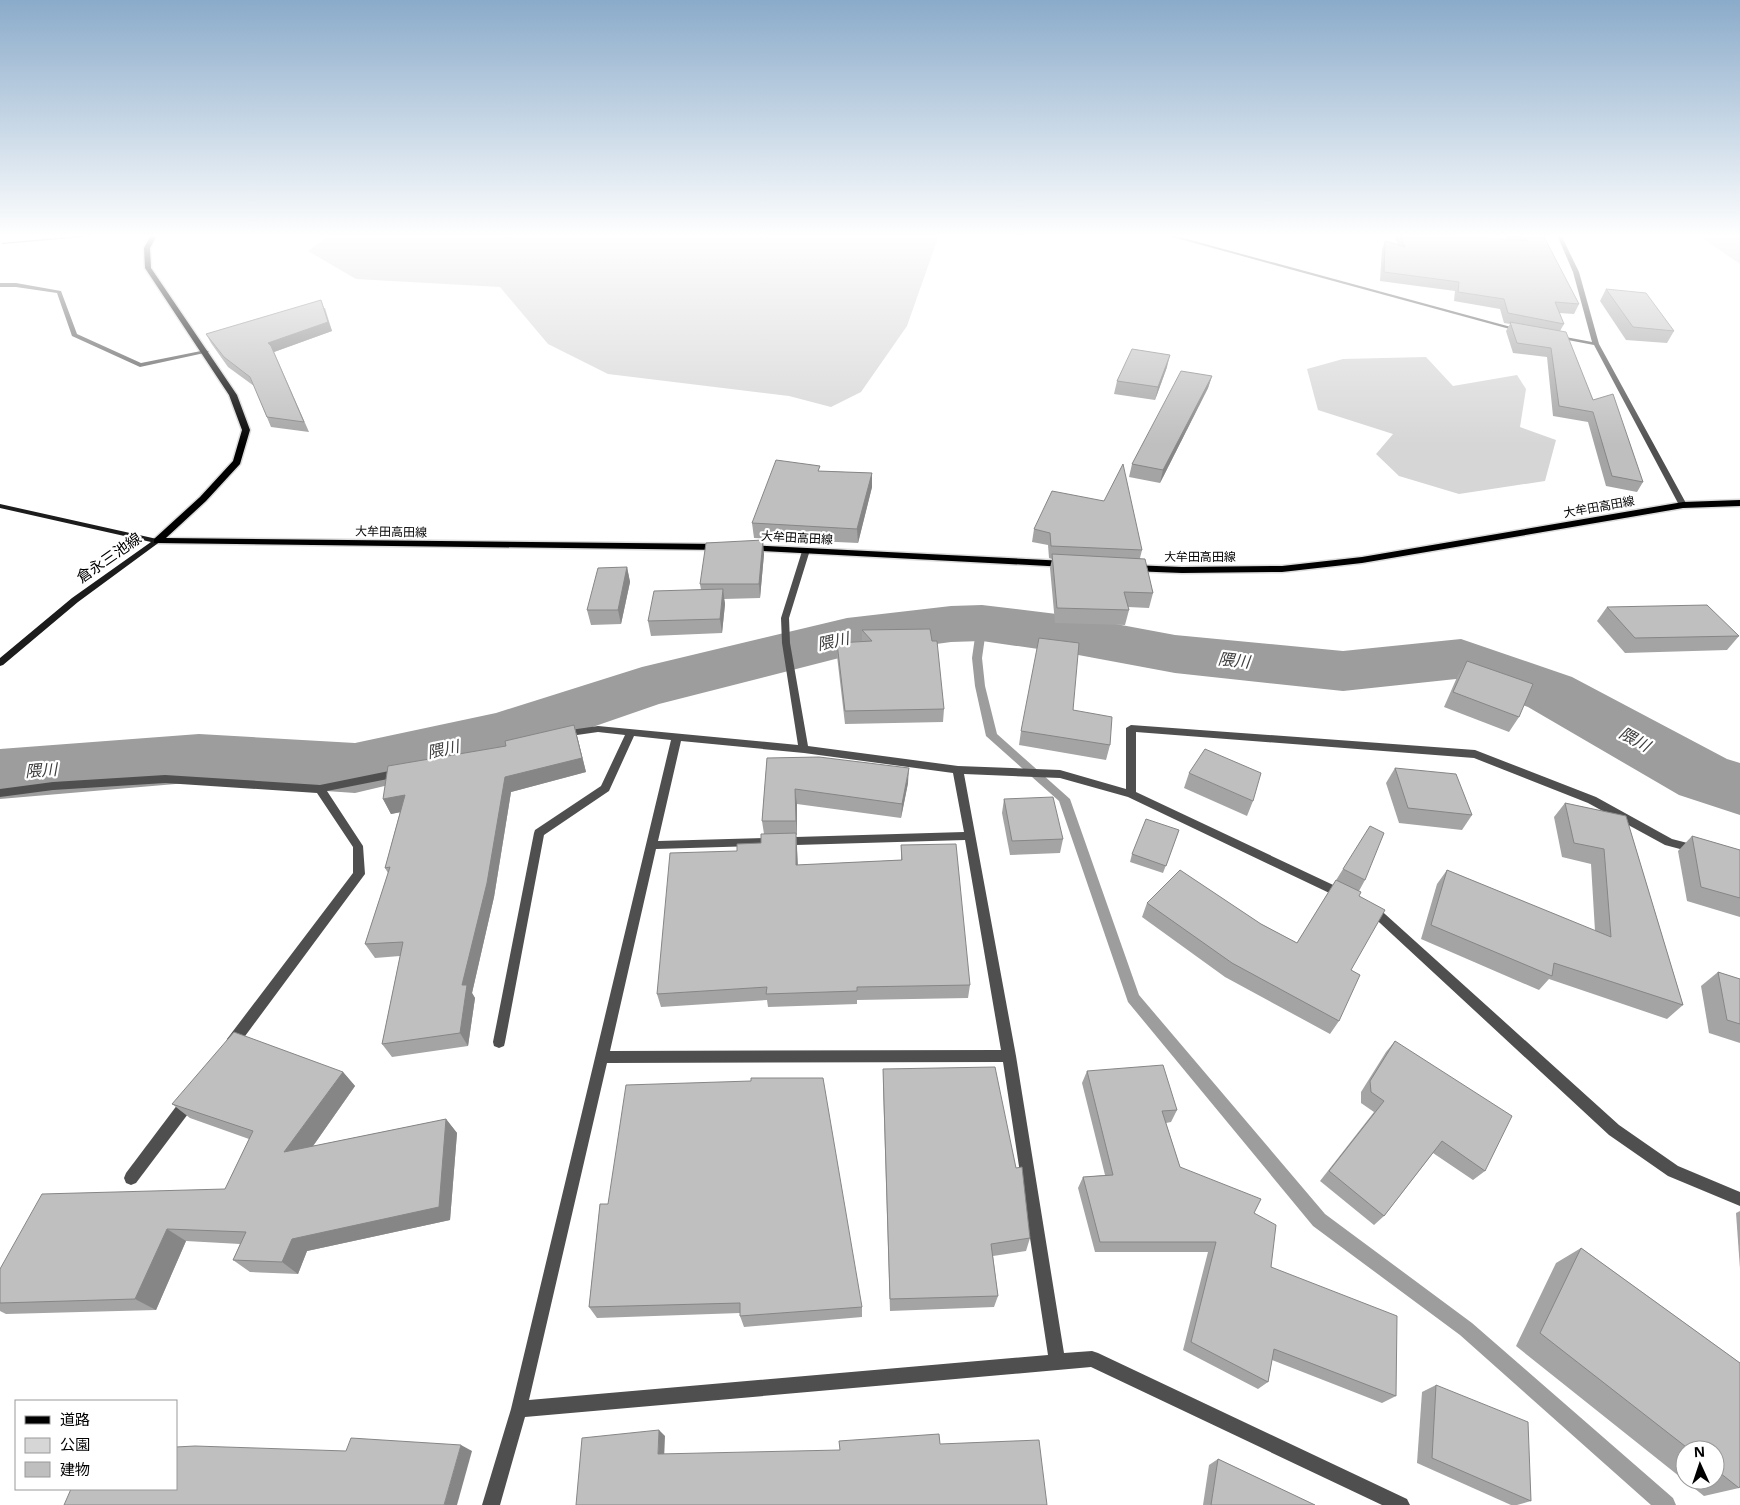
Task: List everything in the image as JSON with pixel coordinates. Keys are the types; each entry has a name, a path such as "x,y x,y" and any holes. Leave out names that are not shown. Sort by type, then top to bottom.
{"main road":[{"path":"157,541 203,499 237,462 246,430 233,394 174,305"},
{"name":"大牟田高田線","path":"1124,567 1182,570 1272,569 1326,564 1362,560 1683,505 1740,503"},
{"name":"倉永三池線","path":"0,506 157,541"},
{"name":"大牟田高田線","path":"157,541 462,545 686,545 1075,565"},
{"name":"倉永三池線","path":"0,663 74,600 157,541"}],"street":[{"path":"64,305 74,335 140,364 206,352"},
{"path":"1424,305 1531,332"},
{"path":"1585,305 1596,344 1683,505"},
{"path":"1550,336 1596,344"},
{"path":"804,749 788,657 785,618 806,550"},
{"path":"1131,794 1131,728 1475,754 1592,800 1669,842 1705,852"},
{"path":"554,735 598,729 804,749 958,770 1052,773 1131,794 1375,910 1614,1130 1673,1171 1740,1199"},
{"path":"499,1042 539,833 605,788 631,732"},
{"path":"491,1505 519,1409 677,737"},
{"path":"958,770 1009,1056 1057,1362"},
{"path":"0,793 54,786 165,779 320,788 405,772"},
{"path":"227,1050 358,874 358,846 320,788"},
{"path":"652,845 970,836"},
{"path":"603,1057 1009,1056"},
{"path":"131,1178 197,1090"},
{"path":"519,1409 1092,1359 1401,1505"}],"green space":[{"path":"515,305 914,305 907,326 861,392 831,407 789,396 608,374 548,344"},
{"path":"1426,357 1453,386 1517,375 1526,389 1520,427 1556,440 1545,481 1459,494 1399,476 1376,454 1393,434 1318,410 1307,369 1343,359"}],"building":[{"path":"303,305 323,305 328,322 268,343 304,422 267,417 250,377 224,357 206,334"},
{"path":"1506,305 1556,305 1564,324 1508,313"},
{"path":"1618,305 1655,305 1674,331 1633,327"},
{"path":"1510,322 1566,332 1593,400 1613,394 1643,482 1612,476 1593,412 1559,406 1551,348 1517,343"},
{"path":"1132,349 1170,355 1158,387 1117,381"},
{"path":"1181,371 1212,376 1163,470 1132,464"},
{"path":"776,460 820,466 818,471 872,473 857,529 752,523"},
{"path":"1123,464 1142,550 1051,546 1050,533 1034,529 1052,491 1104,501"},
{"path":"763,540 759,584 700,584 706,543"},
{"path":"1052,554 1145,559 1153,593 1124,592 1129,610 1057,608"},
{"path":"627,567 618,610 587,610 598,568"},
{"path":"723,589 720,619 648,621 654,591"},
{"path":"1707,605 1739,636 1635,638 1607,607"},
{"path":"930,629 932,641 937,641 944,709 845,711 837,643 872,641 862,630"},
{"path":"1039,638 1079,643 1073,710 1112,717 1110,745 1021,731"},
{"path":"1467,661 1533,684 1519,717 1453,692"},
{"path":"574,725 582,758 505,777 487,883 462,985 467,985 460,1033 382,1044 403,942 365,944 390,867 385,868 405,795 383,799 388,766 506,746 505,741"},
{"path":"1205,749 1261,773 1253,801 1189,773"},
{"path":"819,757 909,768 902,804 795,789 796,821 762,821 767,758"},
{"path":"1395,768 1456,774 1472,815 1408,808"},
{"path":"1053,797 1063,839 1012,841 1004,799"},
{"path":"1565,803 1626,816 1683,1005 1554,963 1552,976 1431,925 1447,870 1611,937 1604,849 1574,843"},
{"path":"1146,819 1179,830 1166,866 1132,854"},
{"path":"1370,826 1384,833 1365,880 1343,869"},
{"path":"796,833 796,865 902,860 901,845 956,844 970,985 857,987 857,991 766,994 767,987 657,994 670,853 737,851 737,844 761,843 761,834"},
{"path":"1692,836 1740,850 1740,898 1701,887"},
{"path":"1180,870 1261,924 1297,943 1336,880 1361,892 1359,896 1385,910 1351,970 1360,975 1339,1021 1232,963 1147,903"},
{"path":"1718,972 1740,979 1740,1024 1727,1020"},
{"path":"234,1032 343,1072 284,1152 446,1119 439,1207 292,1239 282,1262 233,1260 246,1232 167,1229 135,1299 0,1303 0,1269 42,1194 225,1189 253,1131 172,1104"},
{"path":"1395,1041 1512,1116 1485,1171 1442,1141 1384,1216 1329,1171 1384,1101 1371,1092 1370,1081"},
{"path":"1163,1065 1177,1110 1162,1111 1180,1167 1261,1199 1254,1213 1276,1225 1271,1267 1397,1316 1396,1396 1274,1349 1268,1382 1191,1342 1216,1242 1100,1242 1083,1177 1113,1175 1087,1071"},
{"path":"995,1067 1016,1168 1022,1167 1030,1238 991,1244 998,1296 890,1299 883,1069"},
{"path":"751,1078 823,1078 862,1307 740,1316 740,1303 589,1307 600,1204 608,1204 626,1085 751,1081"},
{"path":"1581,1248 1740,1363 1739,1488 1725,1477 1725,1440 1677,1440 1540,1333"},
{"path":"1436,1385 1528,1422 1531,1501 1432,1458"},
{"path":"659,1430 658,1454 840,1450 839,1441 939,1434 940,1444 1039,1440 1047,1505 576,1505 582,1438"},
{"path":"351,1438 461,1445 444,1505 64,1505 71,1490 178,1490 178,1447 346,1451"},
{"path":"1218,1459 1315,1505 1211,1505"}],"waterway":[{"path":"982,623 977,658 980,686 992,736 1064,799 1133,998 1319,1220 1466,1329 1666,1505"},
{"name":"隈川","path":"0,774 199,758 355,768 503,735 642,688 847,637 951,624 982,623 1073,635 1175,654 1343,671 1461,659 1550,692 1703,777 1740,789"}]}
